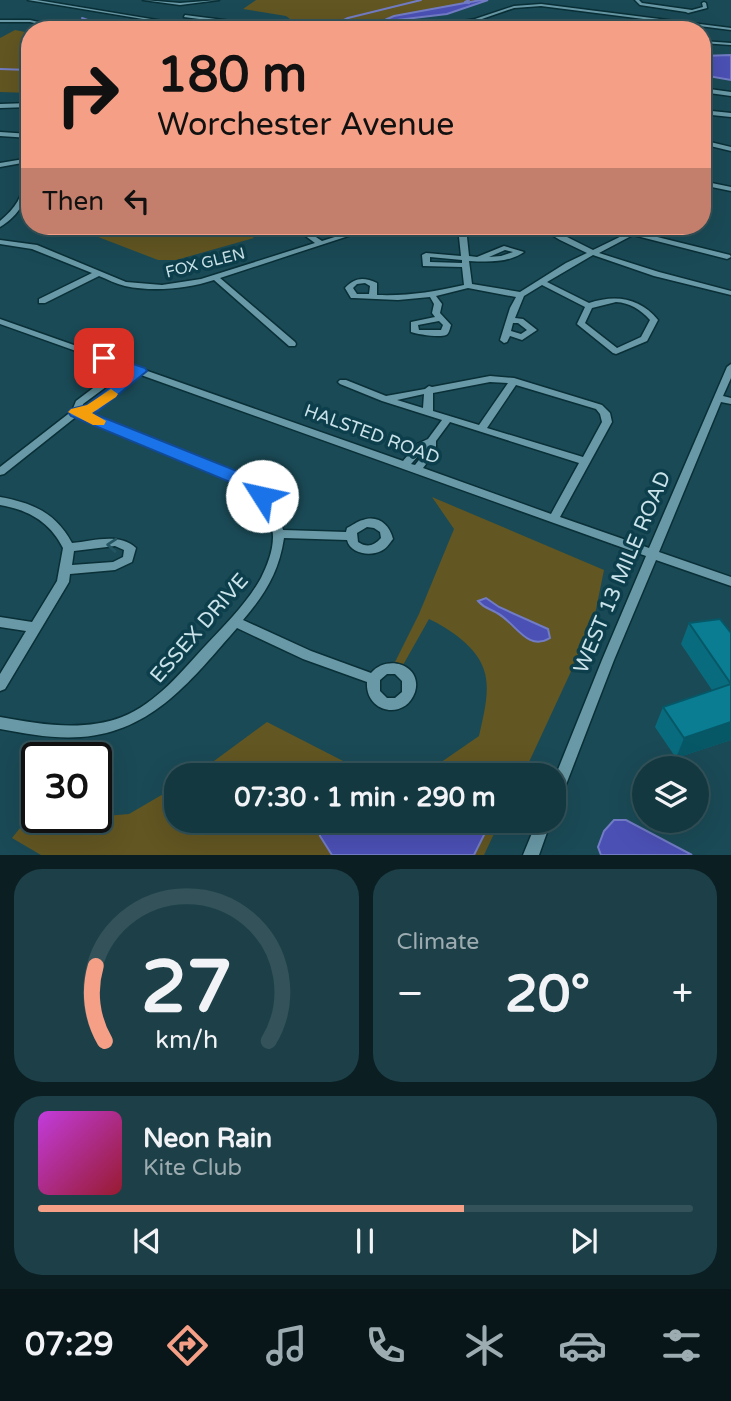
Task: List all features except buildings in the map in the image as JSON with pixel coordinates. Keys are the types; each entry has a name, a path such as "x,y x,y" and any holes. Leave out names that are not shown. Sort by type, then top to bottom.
{"street":[{"path":"30,0 161,21"},
{"path":"145,0 195,8"},
{"path":"170,21 217,0"},
{"path":"637,0 641,4 691,11"},
{"path":"675,21 691,11 705,8 704,3"},
{"path":"469,21 523,5 666,21"},
{"path":"557,14 568,8"},
{"path":"185,16 224,21"},
{"path":"0,21 21,21"},
{"path":"711,27 731,29"},
{"path":"711,43 731,44"},
{"path":"711,91 731,94"},
{"path":"0,106 21,105"},
{"path":"711,113 731,115"},
{"path":"0,134 21,135"},
{"path":"711,144 731,149"},
{"path":"0,165 21,162"},
{"path":"711,185 731,189"},
{"path":"0,225 21,204"},
{"path":"308,235 320,243"},
{"name":"FOX GLEN","path":"0,242 34,247 125,284 152,287 174,286 215,277 346,235"},
{"path":"464,235 468,286"},
{"path":"556,235 590,254 614,263 731,293"},
{"path":"373,297 432,295 468,286 521,295 569,265 628,235"},
{"path":"640,235 727,257"},
{"path":"465,261 479,259"},
{"path":"42,301 99,273"},
{"path":"215,277 292,344"},
{"path":"544,283 589,306"},
{"path":"432,295 438,304 436,313 440,318"},
{"path":"510,320 520,321 533,330 522,337 505,336 510,320 521,295"},
{"path":"607,298 617,298 635,305 654,320 644,339 616,351 580,324 589,306 607,298"},
{"name":"HALSTED ROAD","path":"0,321 731,582"},
{"path":"76,412 79,403 127,367"},
{"name":"WEST 13 MILE ROAD","path":"566,768 652,554 723,394 731,367"},
{"path":"0,472 76,412 92,408 140,371"},
{"path":"385,399 490,379 514,382 599,407 605,413 607,422 555,518"},
{"path":"343,382 385,399 584,461"},
{"path":"482,428 514,382"},
{"path":"428,412 429,389"},
{"path":"723,394 731,401"},
{"name":"ESSEX DRIVE","path":"0,723 65,732 110,727 128,721 167,696 235,622 264,585 276,559 277,534 272,513 262,496 241,480 76,412"},
{"path":"405,465 420,446 431,441 447,419"},
{"path":"417,469 431,451 431,441"},
{"path":"0,501 32,508 51,520 69,548 63,582 0,685"},
{"path":"277,534 349,536"},
{"path":"66,570 115,566 128,559 130,548 116,542 69,548"},
{"path":"0,622 35,628"},
{"path":"235,622 307,655 373,679"},
{"path":"531,855 539,833"}],"shaded area":[{"path":"256,0 481,0 382,21 292,21 286,16 243,9"},
{"path":"488,0 447,14 382,21 394,16"},
{"path":"15,30 21,31 21,93 0,92 0,38"},
{"path":"731,55 731,80 711,77 711,56"},
{"path":"93,235 250,235 254,238 176,260 158,260"},
{"path":"432,497 604,570 593,624 529,763 440,763 479,736 486,703 484,670 475,654 462,640 429,619 403,665 395,662 419,614 454,529"},
{"path":"486,598 499,607 548,629 550,638 542,641 528,639 504,618 478,601"},
{"path":"267,722 347,763 211,763"},
{"path":"164,794 164,833 494,833 484,855 41,855 12,838 21,827 21,833 112,833 112,815 129,814"},
{"path":"614,820 626,820 632,823 632,833 651,833 692,855 601,855 598,847 604,831"},
{"path":"320,833 485,833 474,855 332,855"}],"waterway":[{"path":"342,21 421,0"},
{"path":"469,0 465,2 469,3"},
{"path":"82,18 90,21"},
{"path":"0,69 21,70"}],"slow traffic":[{"path":"98,421 76,412 92,408 111,394"}],"route":[{"path":"104,358 140,371 92,408 76,412 218,469 241,480 262,496"}]}
